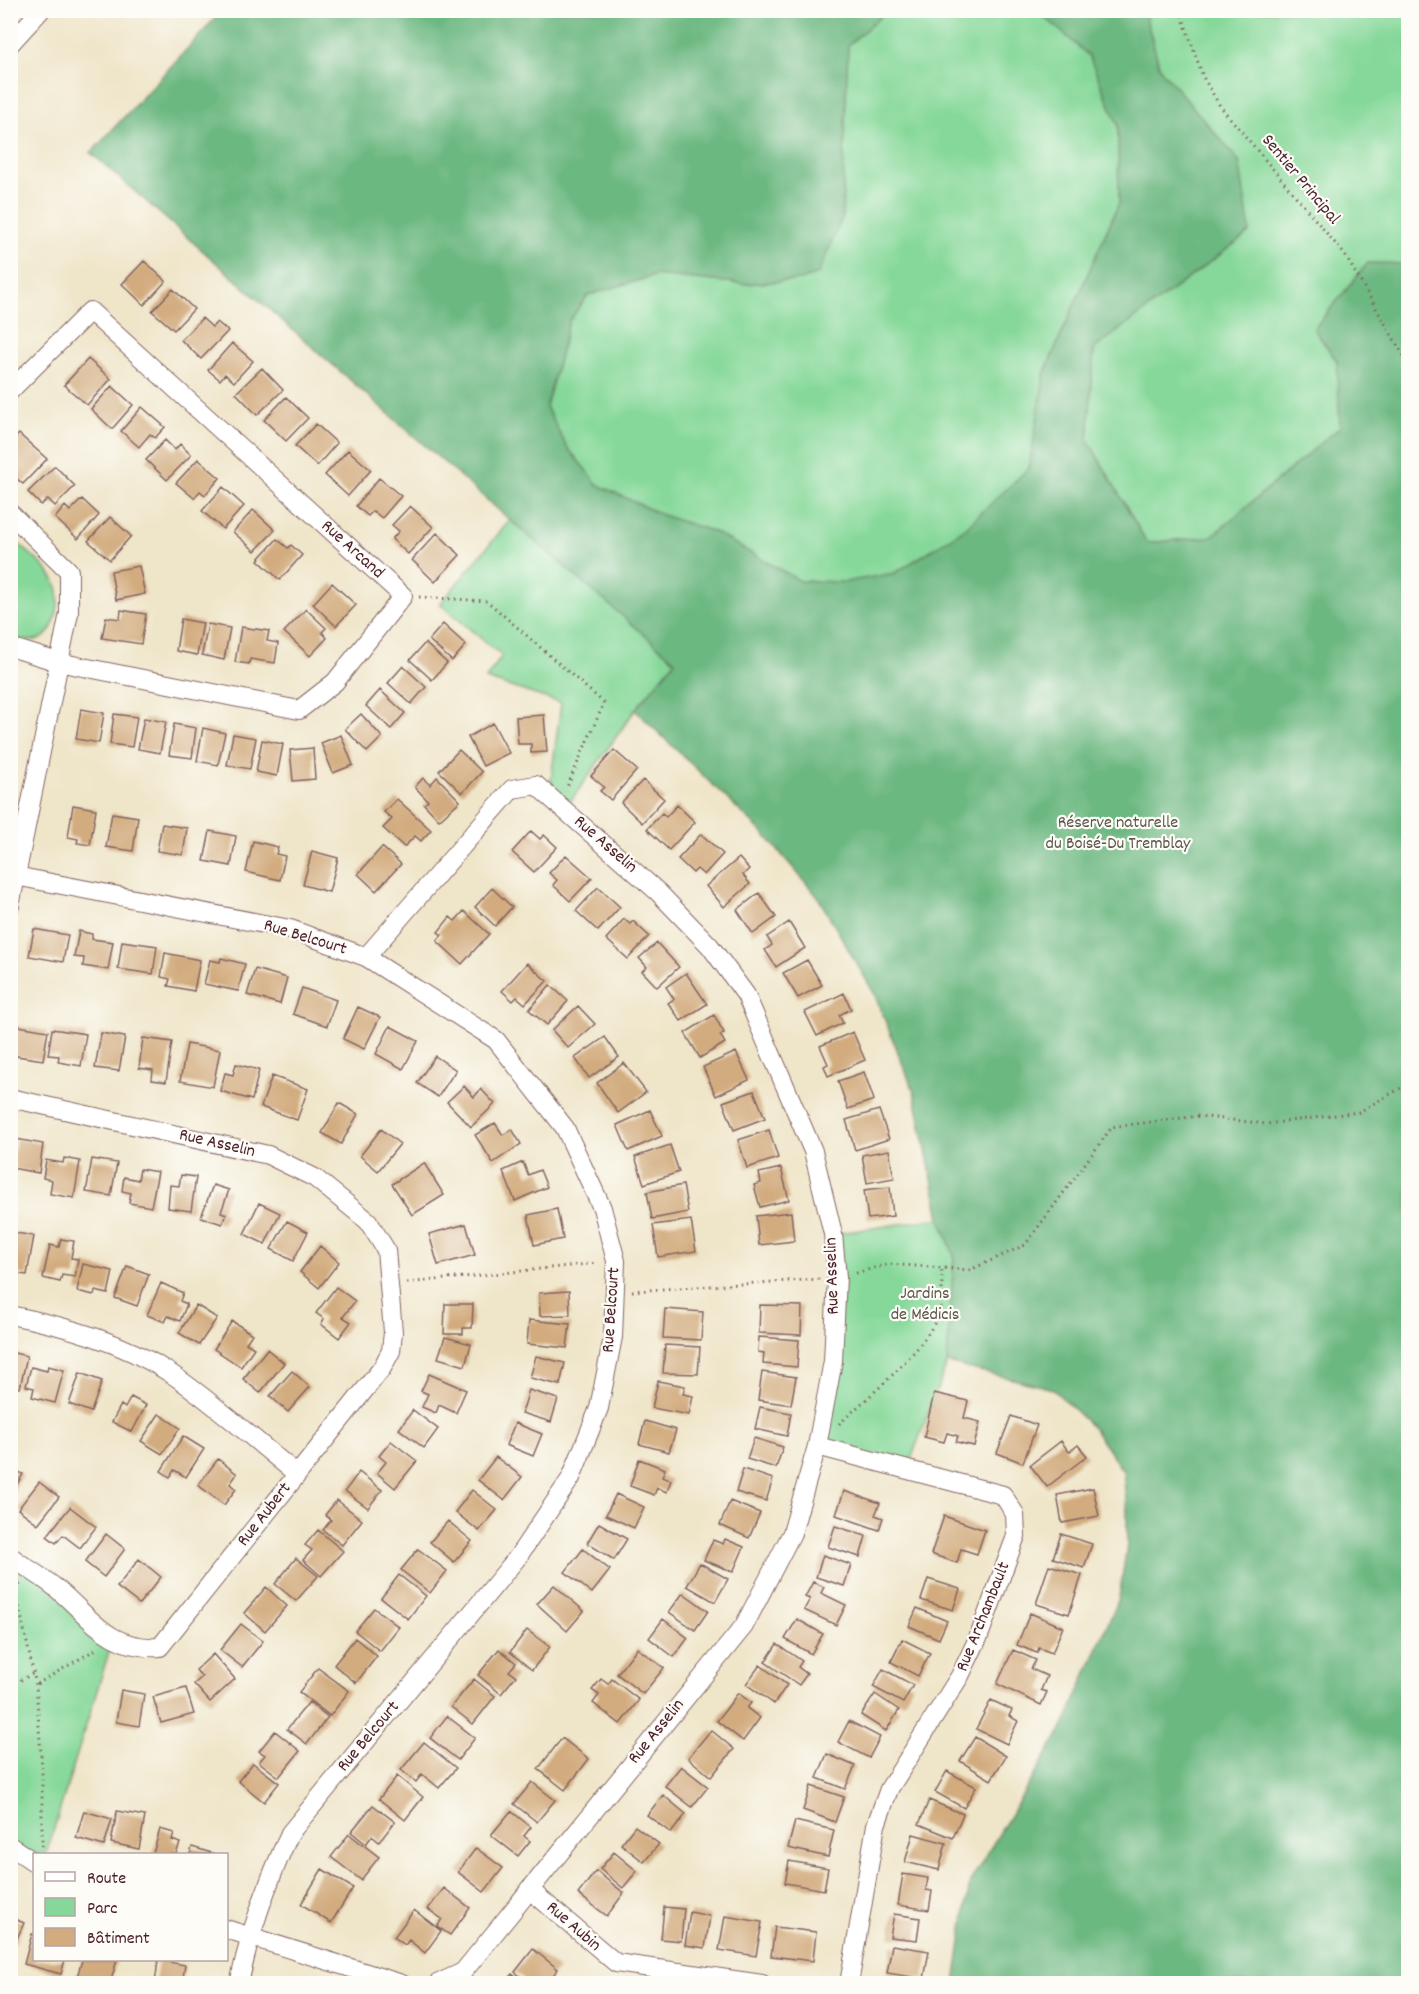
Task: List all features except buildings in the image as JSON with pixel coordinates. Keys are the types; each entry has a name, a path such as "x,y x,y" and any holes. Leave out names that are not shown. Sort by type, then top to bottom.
{"street":[{"path":"10,44 41,10"},
{"name":"Rue Arcand","path":"10,391 90,311 403,596"},
{"path":"10,513 69,571 69,613 14,875 10,906"},
{"path":"10,647 58,662 299,710 334,682 403,596"},
{"name":"Rue Asselin","path":"366,957 512,789 537,785 658,892 710,946 746,995 813,1151 834,1234 837,1277 833,1361 817,1446 792,1533 744,1626 528,1889 463,1972 436,1983"},
{"name":"Rue Belcourt","path":"14,875 290,929 366,957 496,1040 565,1128 602,1208 616,1261 613,1337 599,1408 571,1478 517,1558 290,1833 266,1886 248,1937 239,1983"},
{"name":"Rue Asselin","path":"10,1098 268,1155 306,1174 368,1221 386,1250 391,1284 393,1332 386,1360 297,1474"},
{"name":"Rue Aubert","path":"10,1315 52,1324 136,1354 170,1373 297,1474 160,1647 138,1648 112,1639 55,1587 10,1556"},
{"name":"Rue Archambault","path":"817,1446 1003,1495 1015,1514 1016,1536 979,1636 960,1676 889,1789 879,1816 849,1983"},
{"path":"10,1846 33,1861"},
{"name":"Rue Aubin","path":"528,1889 615,1963 762,1983"},
{"path":"228,1930 402,1983"}],"path":[{"name":"Sentier Principal","path":"1180,10 1203,77 1220,106 1359,274 1408,362"},
{"path":"403,596 487,601 604,703 559,805"},
{"path":"615,1292 837,1277 889,1264 970,1270 1025,1245 1112,1127 1198,1116 1267,1124 1359,1112 1408,1084"},
{"path":"391,1284 616,1261"},
{"path":"817,1446 907,1359 927,1334 940,1312 942,1268"},
{"path":"29,1570 16,1592 36,1685 42,1769 42,1853"},
{"path":"36,1685 112,1639"},
{"path":"10,1686 34,1673"}],"green space":[{"name":"Réserve naturelle du Boisé-Du Tremblay","path":"223,10 887,11 848,45 842,218 818,274 800,280 746,284 656,275 588,295 569,321 546,407 567,447 598,485 662,515 714,532 800,581 846,582 895,573 963,530 1029,468 1045,372 1119,203 1118,125 1089,56 1038,11 1144,11 1160,69 1239,161 1250,232 1094,349 1088,440 1147,543 1211,537 1340,427 1337,361 1314,329 1368,263 1408,264 1408,1983 955,1983 970,1882 1063,1728 1119,1598 1127,1545 1127,1510 1123,1471 1092,1427 1053,1389 947,1363 954,1256 940,1218 914,1092 874,993 818,897 765,835 635,710 675,661 510,520 91,153"},
{"path":"887,11 1038,11 1089,55 1118,125 1119,203 1045,372 1029,468 963,531 895,573 846,582 800,581 714,532 662,515 598,485 567,447 546,407 569,321 588,295 656,275 746,284 843,129 848,45"},
{"path":"1144,11 1408,11 1408,264 1368,263 1314,329 1337,361 1340,427 1211,537 1147,543 1088,440 1094,349 1250,232 1239,161 1160,69"},
{"path":"510,520 676,661 635,710 568,805 550,788 561,703 486,679 502,656 440,604"},
{"path":"11,537 48,571 58,591 58,608 51,629 42,638 36,640 11,638"},
{"name":"Jardins de Médicis","path":"940,1218 954,1256 947,1363 907,1470 817,1446 833,1361 833,1234"},
{"path":"24,1566 113,1639 46,1853 33,1854 11,1846 10,1583"}]}
